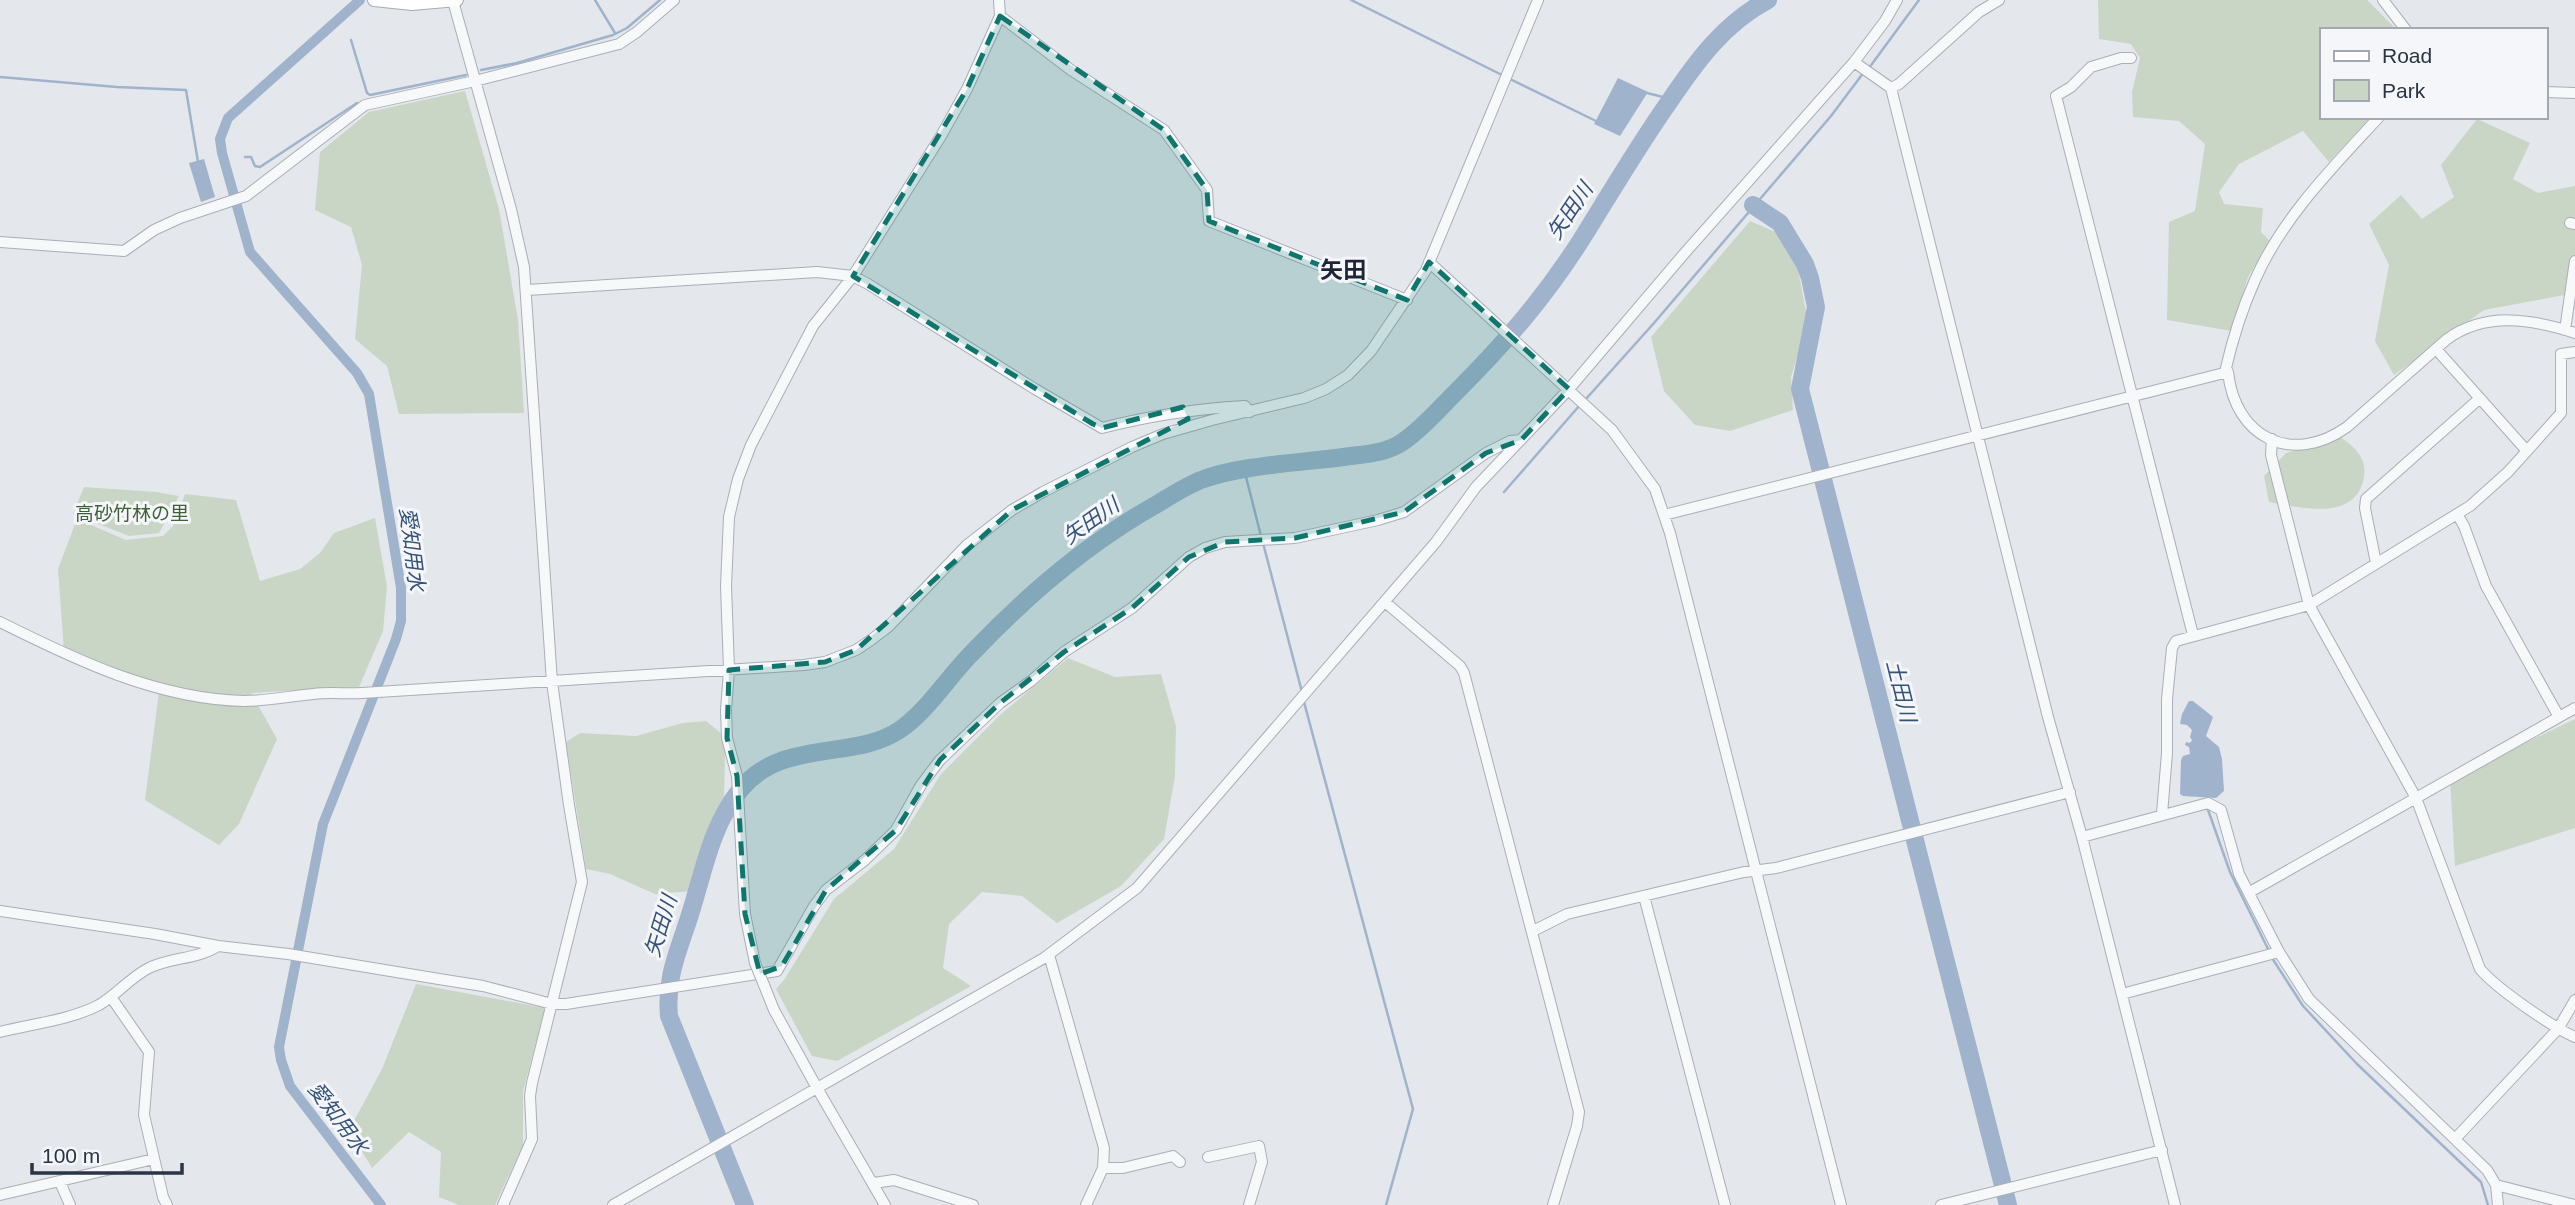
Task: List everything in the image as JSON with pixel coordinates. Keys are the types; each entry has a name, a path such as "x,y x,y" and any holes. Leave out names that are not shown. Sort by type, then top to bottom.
{"main road":[{"path":"374,0 412,4 455,1"}],"street":[{"path":"0,242 124,251 154,230 226,201 246,196 365,105 475,81 619,44 674,0"},
{"path":"885,1205 774,1010 755,963 745,914 737,776 727,738 729,670 726,586 729,517 738,479 751,445 813,326 853,276 941,136 967,89 1000,16 999,0"},
{"path":"0,622 104,670 194,695 246,701 313,694 362,694 815,663 856,650 888,627 967,545 1012,510 1132,447 1190,426 1304,398 1326,389 1348,375 1371,351 1407,300 1429,262 1538,0"},
{"path":"613,1205 1049,956 1137,888 1436,542 1476,487 1569,389 1854,62 1885,21 1897,0"},
{"path":"1891,88 1899,84 1979,12 1999,0"},
{"path":"2384,0 2405,28"},
{"path":"455,1 511,209 527,290 552,681 582,887 530,1096 531,1139 503,1205"},
{"path":"1000,16 1071,70 1164,130 1207,190 1209,221 1407,300"},
{"path":"2131,58 2121,58 2091,67 2071,87 2056,96 2193,635"},
{"path":"1854,62 1891,88 2048,717 2082,837 2175,1205"},
{"path":"2547,92 2575,93"},
{"path":"2377,119 2302,207 2267,257 2256,279 2231,345 2225,372 2228,372 2230,390 2239,411 2256,430 2272,439 2305,445 2334,436 2464,328 2487,321 2513,320 2570,332 2575,261"},
{"path":"1429,262 1612,430 1655,489 1681,572 1842,1205"},
{"path":"527,290 817,272 853,276 1102,428 1150,415 1190,409 1245,406 1250,412"},
{"path":"2437,348 2526,450"},
{"path":"2162,814 2167,753 2166,699 2172,648 2176,641 2309,605 2477,500 2508,472 2561,413 2561,354 2575,352"},
{"path":"1664,515 2228,372"},
{"path":"2376,564 2365,508 2366,499 2479,399"},
{"path":"2272,439 2270,455 2309,605 2417,798 2480,969 2558,1029 2575,1037"},
{"path":"0,911 483,986 552,1003 566,1004 778,971 814,906 826,890 865,860 896,830 921,785 940,760 1000,703 1031,681 1064,652 1148,596 1189,557 1205,548 1225,542 1295,538 1404,512 1486,453 1510,441 1521,440"},
{"path":"2457,514 2486,586 2559,717"},
{"path":"1385,602 1460,666 1464,673 1579,1112 1553,1205"},
{"path":"2250,892 2575,708"},
{"path":"1532,931 1567,914 1744,872 1756,872 2070,792"},
{"path":"2082,837 2208,803 2221,810 2239,874 2280,952 2317,1008 2487,1170 2496,1185 2498,1205"},
{"path":"1644,896 1725,1205"},
{"path":"0,1032 82,1011 111,997 147,969 207,953 218,946"},
{"path":"2122,994 2280,952"},
{"path":"1049,956 1105,1155 1103,1168 1086,1205"},
{"path":"111,997 149,1052 144,1115 167,1205"},
{"path":"2455,1139 2558,1029 2575,1000"},
{"path":"1208,1157 1259,1146 1262,1162 1249,1205"},
{"path":"1941,1205 2162,1150"},
{"path":"1103,1168 1123,1168 1173,1156 1180,1162"},
{"path":"0,1195 154,1159"},
{"path":"874,1184 894,1180 974,1205"},
{"path":"60,1182 70,1205"},
{"path":"2496,1185 2574,1205"}],"highlighted area":[{"path":"1000,16 1164,130 1207,190 1209,221 1407,300 1429,262 1569,389 1521,440 1486,453 1404,512 1295,538 1225,542 1189,557 1132,608 1064,652 1000,703 940,760 896,830 826,890 782,966 760,974 745,914 737,776 727,738 729,670 825,662 856,650 1012,510 1188,419 1183,407 1102,428 853,276 967,89"}],"green space":[{"path":"2098,0 2367,0 2395,28 2320,28 2320,119 2369,119 2329,162 2303,131 2239,164 2219,192 2224,204 2263,208 2261,232 2270,241 2248,277 2232,331 2167,320 2169,222 2195,211 2205,144 2179,121 2133,117 2132,92 2140,58 2131,44 2099,39"},
{"path":"465,91 499,209 518,320 524,413 399,414 387,366 355,339 362,265 351,227 315,210 320,152 369,112"},
{"path":"2477,119 2530,143 2513,179 2538,193 2575,186 2575,293 2484,310 2394,375 2375,341 2389,265 2369,224 2401,195 2422,219 2454,197 2441,165"},
{"path":"1750,221 1780,234 1797,264 1808,322 1791,377 1793,410 1730,431 1695,425 1664,391 1651,337"},
{"path":"2340,437 2355,449 2363,464 2364,476 2360,491 2351,500 2340,506 2312,509 2269,502 2264,476 2286,453"},
{"name":"高砂竹林の里","path":"84,487 179,496 159,533 129,536 73,514"},
{"path":"185,494 236,500 260,581 300,569 320,553 334,533 375,518 387,587 383,631 359,687 251,693 277,739 239,824 219,845 145,800 160,684 64,651 58,569 77,519 126,540 163,536 173,526"},
{"path":"1068,658 1115,677 1161,674 1176,726 1175,776 1164,839 1121,886 1057,923 1022,896 982,892 949,924 943,968 971,986 837,1061 812,1056 776,989 834,899 894,849 941,774 1000,715"},
{"path":"2575,719 2575,828 2455,866 2450,779"},
{"path":"706,721 722,734 725,752 724,802 706,839 693,891 655,894 610,874 586,869 566,742 580,733 636,736 683,723"},
{"path":"416,984 545,1008 523,1091 523,1145 495,1205 459,1205 439,1197 441,1152 409,1132 372,1168 349,1130 382,1069"}],"water":[{"path":"1618,78 1648,92 1620,136 1594,124"},
{"path":"204,159 215,197 201,202 189,163"},
{"path":"2189,701 2193,701 2213,717 2206,736 2219,747 2224,791 2216,798 2180,794 2181,760 2183,756 2190,754 2189,747 2185,745 2192,740 2192,730 2187,725 2180,724"}],"waterway":[{"name":"愛知用水","path":"360,0 228,118 220,139 250,252 357,373 369,394 401,588 401,621 396,639 323,824 279,1047 290,1086 381,1205"},
{"path":"595,0 615,33"},
{"path":"481,70 517,63 613,35 627,28 660,0"},
{"path":"1351,0 1502,75"},
{"name":"矢田川","path":"745,1205 669,1016 668,1001 675,960 710,846 730,803 740,790 757,774 776,763 797,756 862,745 901,729 929,703 963,662 1037,590 1108,535 1185,488 1201,480 1234,471 1382,451 1411,436 1492,355 1539,299 1569,259 1625,169 1701,58 1724,32 1752,9 1768,0"},
{"path":"1869,68 1919,0"},
{"path":"351,40 367,93 370,95 466,75"},
{"path":"1585,400 1831,116 1864,72"},
{"path":"0,77 186,90 198,162"},
{"path":"1508,78 1596,121"},
{"path":"1647,93 1671,99"},
{"path":"245,157 251,157 255,166 260,167 357,103"},
{"name":"土田川","path":"1753,205 1780,223 1805,264 1810,278 1816,307 1800,389 2008,1205"},
{"path":"1504,492 1580,405"},
{"path":"1244,469 1261,536"},
{"path":"1263,543 1302,692"},
{"path":"1304,702 1413,1109 1386,1205"},
{"path":"2207,807 2230,872 2269,951"},
{"path":"2272,958 2303,1006 2357,1064 2481,1182 2488,1205"}],"district":[{"name":"矢田","path":"1343,270"}]}
